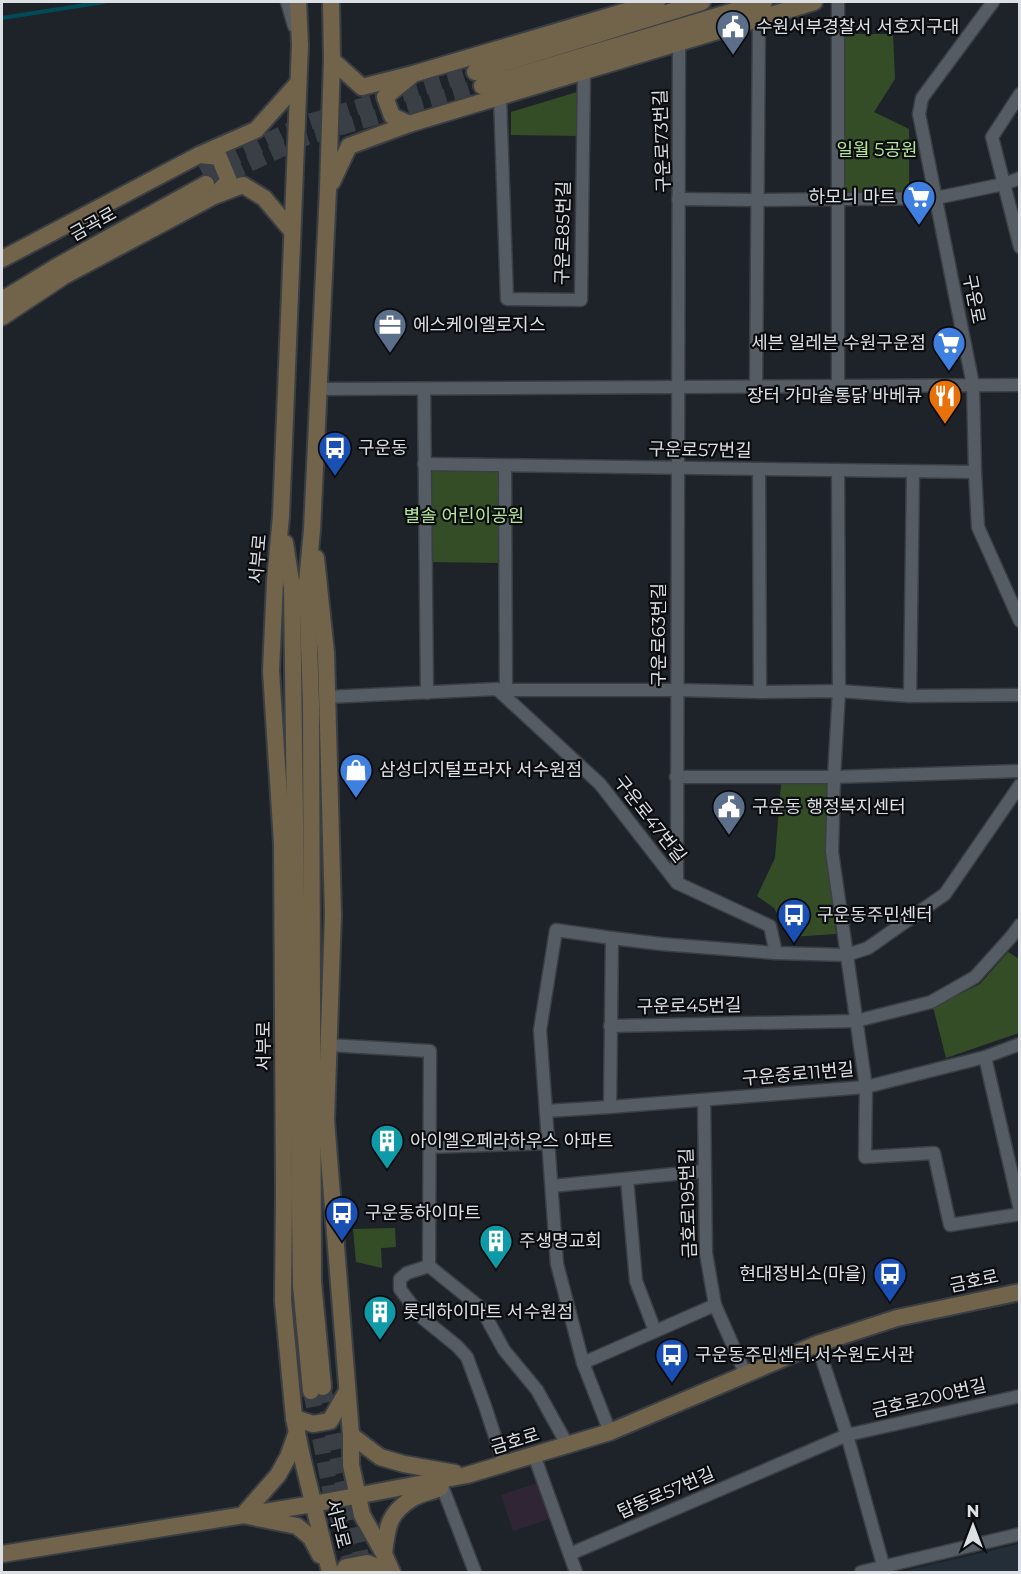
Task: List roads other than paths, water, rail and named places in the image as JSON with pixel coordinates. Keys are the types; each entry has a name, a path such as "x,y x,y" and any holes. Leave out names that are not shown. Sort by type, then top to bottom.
{"street":[{"path":"287,2 300,45"},
{"name":"서부로","path":"298,2 300,45 281,516 275,581 271,671 282,843 283,1301 296,1424 330,1572"},
{"name":"서부로","path":"300,45 308,2"},
{"name":"서부로","path":"281,516 292,588 301,1286 317,1389 313,1282 311,705 307,582 312,530 328,189 332,60 331,2"},
{"name":"서부로","path":"332,60 340,2"},
{"path":"332,60 362,87 657,2"},
{"path":"702,2 478,79 764,2"},
{"path":"328,189 349,146 409,124 814,2"},
{"path":"838,2 838,386"},
{"name":"구운로","path":"993,2 922,98 919,114 973,385 978,527 1020,621"},
{"path":"756,387 759,18"},
{"name":"구운로73번길","path":"679,42 678,199 936,198 1004,184 1020,178"},
{"name":"구운로85번길","path":"500,97 507,299 581,300 584,70"},
{"path":"409,124 392,116 385,97 413,74"},
{"path":"2,259 199,155 256,130 298,83"},
{"path":"1020,94 992,137 1020,247"},
{"path":"2,317 207,184 229,181 219,157 199,155"},
{"path":"207,184 243,185 264,198 292,231"},
{"name":"금곡로","path":"2,288 207,184"},
{"name":"금곡로","path":"2,300 56,267 207,184"},
{"name":"구운로63번길","path":"677,883 678,199"},
{"path":"318,389 1020,385"},
{"path":"424,388 428,693"},
{"name":"구운로57번길","path":"424,464 975,472"},
{"path":"501,690 505,466"},
{"path":"759,469 760,692"},
{"path":"838,470 839,691 832,852 866,1087 865,1156 934,1153 950,1225 1020,1212 985,1057"},
{"path":"910,696 913,472"},
{"name":"서부로","path":"312,530 326,653 333,915 326,1120 351,1435 351,1465 362,1515 384,1554 391,1572"},
{"path":"327,697 501,690 839,691 910,696 1020,695"},
{"name":"구운로47번길","path":"501,690 600,784 677,883 770,926 776,953"},
{"path":"676,777 834,777 1020,771"},
{"path":"610,1432 583,1363 557,1264 540,1030 556,930 612,938 776,953 847,955 868,948 945,894 1020,784"},
{"name":"구운로45번길","path":"612,938 610,1026 856,1021 931,1002 975,977 1020,925"},
{"path":"610,1026 610,1107"},
{"name":"구운중로11번길","path":"546,1110 866,1087 985,1057 1020,1044"},
{"path":"328,1045 430,1051 429,1266"},
{"name":"금호로195번길","path":"704,1100 706,1253 715,1305 746,1375"},
{"path":"430,1147 549,1143"},
{"path":"552,1186 705,1171"},
{"path":"627,1179 636,1281 655,1331"},
{"path":"429,1266 481,1308 504,1350 537,1390 568,1446"},
{"path":"429,1266 407,1273 400,1279 400,1289 420,1316 467,1357 504,1464"},
{"name":"금호로","path":"2,1554 313,1504 468,1475 610,1432 817,1344 897,1318 1020,1292"},
{"path":"583,1363 715,1305"},
{"path":"817,1344 847,1435 884,1570"},
{"path":"330,1572 311,1538 297,1526 243,1515 278,1475 288,1457 296,1424 330,1421 346,1394"},
{"name":"금호로200번길","path":"776,1466 847,1435 1020,1396"},
{"path":"351,1435 380,1457 428,1469 468,1475"},
{"path":"534,1455 576,1572"},
{"name":"탑동로57번길","path":"570,1554 776,1466"},
{"path":"384,1554 392,1515 414,1498 468,1475"},
{"path":"442,1486 475,1572"},
{"path":"861,1572 884,1570 1020,1534"},
{"path":"343,1572 346,1567 367,1563 391,1572"}],"waterway":[{"path":"2,18 104,2"}],"tunnel":[{"path":"202,173 305,123 475,72"},
{"path":"206,184 307,137 482,86"},
{"path":"323,1387 344,1489 365,1572"},
{"path":"311,1391 330,1489 353,1572"}],"place":[{"name":"수원서부경찰서 서호지구대","path":"733,56"},
{"name":"하모니 마트","path":"919,226"},
{"name":"에스케이엘로지스","path":"390,354"},
{"name":"세븐 일레븐 수원구운점","path":"949,372"},
{"name":"장터 가마솥통닭 바베큐","path":"945,425"},
{"name":"구운동","path":"335,477"},
{"name":"삼성디지털프라자 서수원점","path":"356,799"},
{"name":"구운동 행정복지센터","path":"729,836"},
{"name":"구운동주민센터","path":"794,944"},
{"name":"아이엘오페라하우스 아파트","path":"387,1170"},
{"name":"구운동하이마트","path":"342,1242"},
{"name":"주생명교회","path":"496,1270"},
{"name":"현대정비소(마을)","path":"890,1303"},
{"name":"롯데하이마트 서수원점","path":"380,1341"},
{"name":"구운동주민센터.서수원도서관","path":"672,1384"}],"park label":[{"name":"일월 5공원","path":"877,150"},
{"name":"별솔 어린이공원","path":"464,516"}]}
